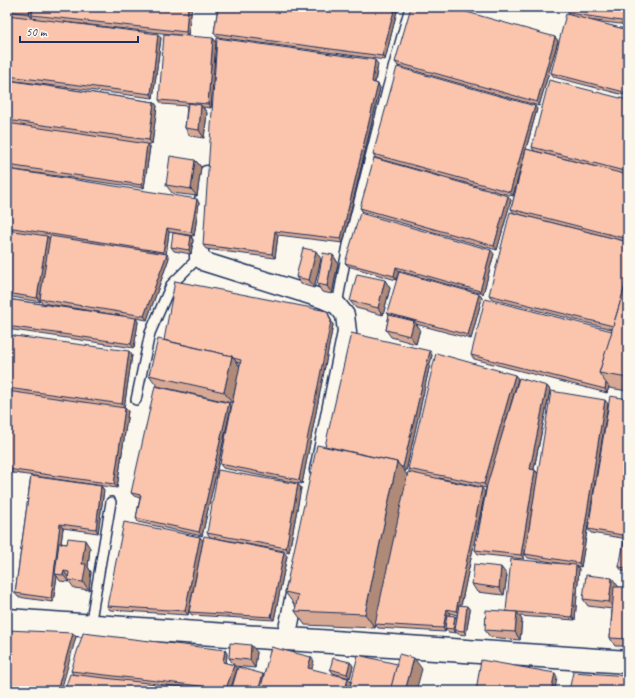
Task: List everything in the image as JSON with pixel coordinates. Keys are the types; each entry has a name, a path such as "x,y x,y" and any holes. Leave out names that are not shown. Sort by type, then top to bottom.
{"street":[{"path":"207,175 199,257 205,262 323,299 337,305 345,315 347,332 316,486"},
{"path":"286,639 301,562"},
{"path":"7,620 628,662"}],"lane":[{"path":"337,305 348,246 387,90 410,7"},
{"path":"136,400 150,333 171,285 199,257"},
{"path":"90,626 111,502"}],"building":[{"path":"7,7 30,7 29,14 7,11"},
{"path":"33,7 188,7 186,32 32,15"},
{"path":"218,7 395,7 382,56 214,33"},
{"path":"411,7 449,7 555,37 537,102 395,62"},
{"path":"568,7 628,7 628,22 568,13"},
{"path":"566,14 628,30 628,93 551,73"},
{"path":"7,15 158,34 151,94 7,76"},
{"path":"164,34 213,38 208,104 159,100"},
{"path":"217,38 375,60 372,82 378,84 341,239 275,231 272,254 203,245"},
{"path":"397,67 535,106 510,192 373,154"},
{"path":"7,80 154,102 149,140 7,120"},
{"path":"549,80 628,100 628,172 532,147"},
{"path":"188,103 201,105 199,130 185,128"},
{"path":"7,123 147,144 142,185 7,165"},
{"path":"526,149 628,175 628,239 511,209"},
{"path":"170,156 195,160 191,189 166,185"},
{"path":"374,158 508,196 494,246 360,208"},
{"path":"7,169 197,199 191,232 167,228 163,252 7,227"},
{"path":"510,212 628,242 628,276 613,326 489,295"},
{"path":"360,213 491,250 480,291 396,267 394,276 345,263"},
{"path":"7,230 47,236 37,298 7,293"},
{"path":"173,233 191,236 189,250 171,247"},
{"path":"50,236 167,254 144,316 40,299"},
{"path":"303,248 316,251 309,280 296,277"},
{"path":"323,253 333,255 327,286 317,284"},
{"path":"399,272 479,294 468,335 387,313"},
{"path":"357,274 385,280 378,308 350,301"},
{"path":"628,276 628,378 599,373"},
{"path":"175,281 327,311 331,321 299,480 220,464 241,360 233,358 232,356 164,340"},
{"path":"7,299 136,318 131,344 7,326"},
{"path":"485,299 612,331 599,373 606,383 605,389 471,355"},
{"path":"389,315 414,321 410,336 386,330"},
{"path":"351,333 430,351 403,467 401,467 397,462 325,446"},
{"path":"7,335 129,351 122,404 7,388"},
{"path":"158,339 232,356 224,392 149,375"},
{"path":"436,353 515,375 484,484 408,469"},
{"path":"519,378 547,386 530,469 535,470 521,555 475,550 487,485"},
{"path":"155,386 229,403 199,532 136,518 141,495 131,493"},
{"path":"7,391 125,408 114,484 7,469"},
{"path":"551,391 605,400 579,563 525,554"},
{"path":"610,396 628,399 628,536 588,529"},
{"path":"317,445 397,462 365,614 295,611 298,595 285,592"},
{"path":"218,470 298,484 286,548 207,533"},
{"path":"408,472 482,488 456,611 447,609 443,628 375,624"},
{"path":"31,476 101,486 96,529 60,524 51,598 15,593"},
{"path":"124,522 200,537 185,611 107,606"},
{"path":"204,536 284,552 271,617 189,612"},
{"path":"68,538 85,540 82,564 86,564 83,582 68,580 69,572 64,571 63,575 55,574 59,543 67,544"},
{"path":"624,541 628,542 628,568 619,567"},
{"path":"511,559 576,565 572,617 506,611"},
{"path":"474,564 501,567 499,588 472,584"},
{"path":"586,575 612,578 609,602 583,599"},
{"path":"614,587 628,587 628,639 610,638"},
{"path":"459,605 467,606 464,631 455,630"},
{"path":"486,610 517,612 515,632 485,630"},
{"path":"447,615 455,616 453,629 445,628"},
{"path":"7,630 73,633 57,691 7,691"},
{"path":"83,633 225,650 223,662 234,665 226,689 71,671"},
{"path":"230,643 251,645 250,660 229,658"},
{"path":"271,647 311,657 308,668 348,678 345,691 260,691"},
{"path":"399,654 414,658 405,691 390,691"},
{"path":"358,655 397,664 390,691 349,691"},
{"path":"333,658 350,662 347,674 330,669"},
{"path":"481,660 555,673 551,691 476,691"},
{"path":"238,667 263,674 258,691 231,691"},
{"path":"573,672 628,676 628,691 569,691"},
{"path":"70,674 217,691 64,691"}]}
